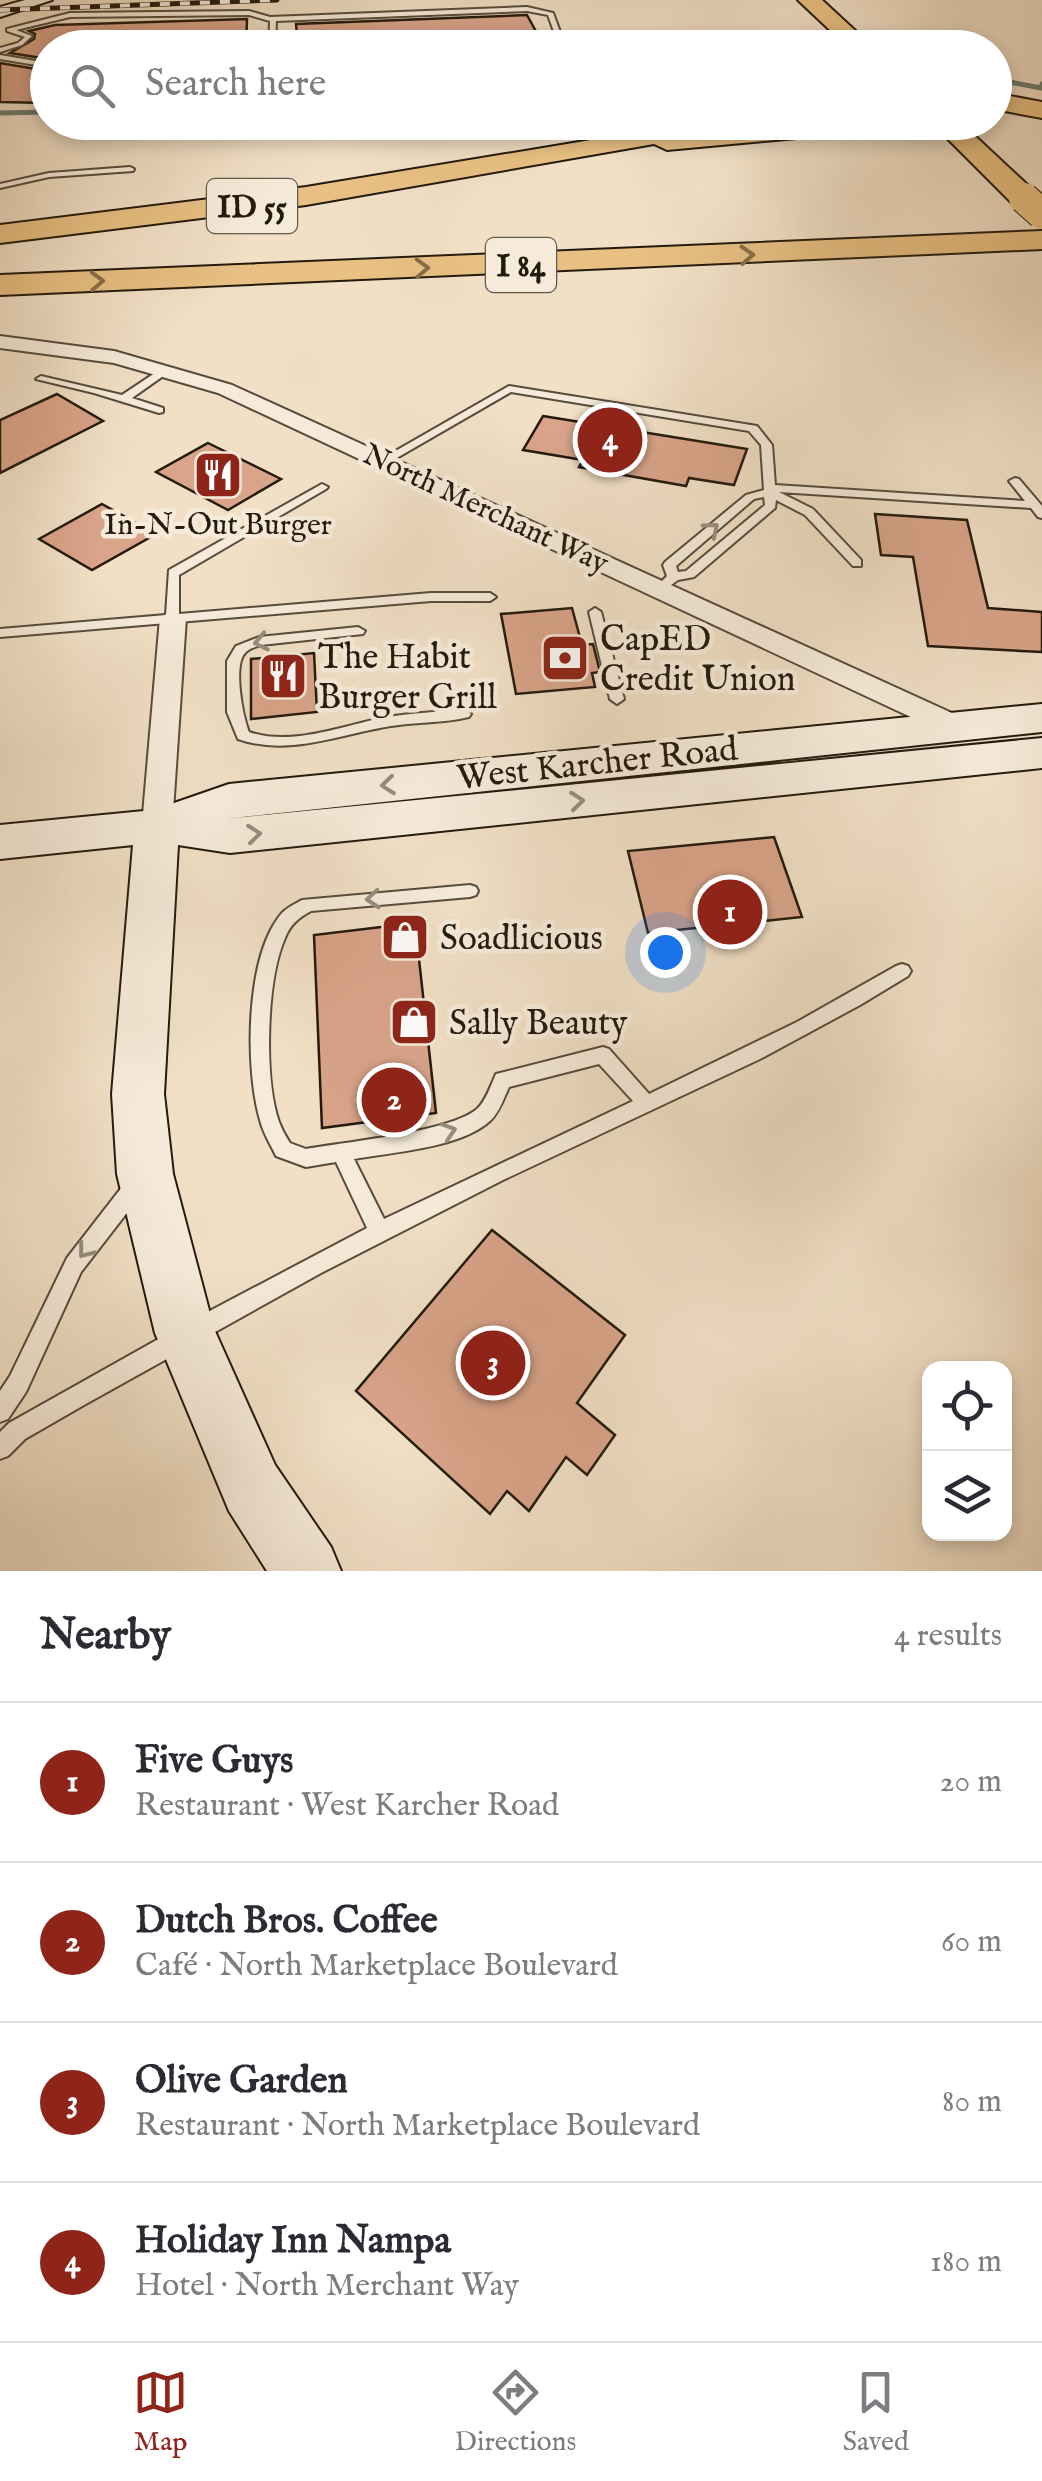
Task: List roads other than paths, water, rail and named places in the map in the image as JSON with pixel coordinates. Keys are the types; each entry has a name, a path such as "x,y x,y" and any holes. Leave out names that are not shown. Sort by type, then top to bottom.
{"highway":[{"path":"813,4 815,30"},
{"path":"813,4 843,30"},
{"path":"1012,110 1042,110"},
{"path":"1012,113 1042,121"},
{"name":"ID 55","path":"0,234 154,220 317,197 626,140"},
{"path":"317,197 623,147 696,140"},
{"path":"963,140 1036,208"},
{"path":"904,216 1036,208"},
{"path":"0,248 216,240"},
{"name":"I 84","path":"0,285 1042,240"}],"main road":[{"path":"0,12 44,0"},
{"path":"732,785 750,765 926,745 955,726"},
{"name":"West Karcher Road","path":"157,826 229,800 955,726 1039,746"},
{"name":"West Karcher Road","path":"0,842 157,826 230,836 732,785 1039,746"},
{"path":"157,826 138,1094 145,1174 186,1334 252,1488 307,1571"}],"street":[{"name":"North Merchant Way","path":"0,342 115,356 224,389 667,583 955,726"},
{"path":"157,826 173,618"}],"lane":[{"path":"9,30 70,15 249,13 270,19 527,8 550,14 556,30"},
{"path":"270,19 273,30"},
{"path":"0,27 29,36 0,54"},
{"path":"0,54 30,61"},
{"path":"0,186 49,175 130,169"},
{"path":"124,398 168,369"},
{"path":"42,379 160,410"},
{"path":"384,460 501,392 517,389 748,425 759,432 766,445 770,490 771,506 690,574 667,583 669,565 750,498 770,490 1039,510"},
{"path":"1015,481 1039,510"},
{"path":"173,618 173,573 322,487"},
{"path":"770,490 809,512 857,563"},
{"path":"0,633 431,596 490,597"},
{"path":"595,612 617,699"},
{"path":"358,631 248,643 234,661 234,712 244,734 252,740 352,732 368,726 464,714"},
{"path":"470,891 308,905 290,916 278,932 266,972 261,1036 268,1116 284,1150 306,1158 433,1136 469,1124 487,1112 503,1080 603,1055 645,1102"},
{"path":"0,1448 17,1431 186,1334 379,1231 645,1102 764,1050 902,971"},
{"path":"341,1152 379,1231"},
{"path":"0,1411 18,1384 74,1265 145,1174"}],"waterway":[{"path":"1012,82 1041,88 1042,84"},
{"path":"0,113 30,112"}],"railway":[{"path":"0,10 277,0"}],"place":[{"name":"Holiday Inn Nampa","path":"610,440"},
{"name":"In-N-Out Burger","path":"218,475"},
{"name":"CapED Credit Union","path":"565,658"},
{"name":"The Habit Burger Grill","path":"283,676"},
{"name":"Five Guys","path":"730,912"},
{"name":"Soadlicious","path":"405,937"},
{"name":"Sally Beauty","path":"414,1022"},
{"name":"Dutch Bros. Coffee","path":"394,1100"},
{"name":"Olive Garden","path":"493,1363"}]}
